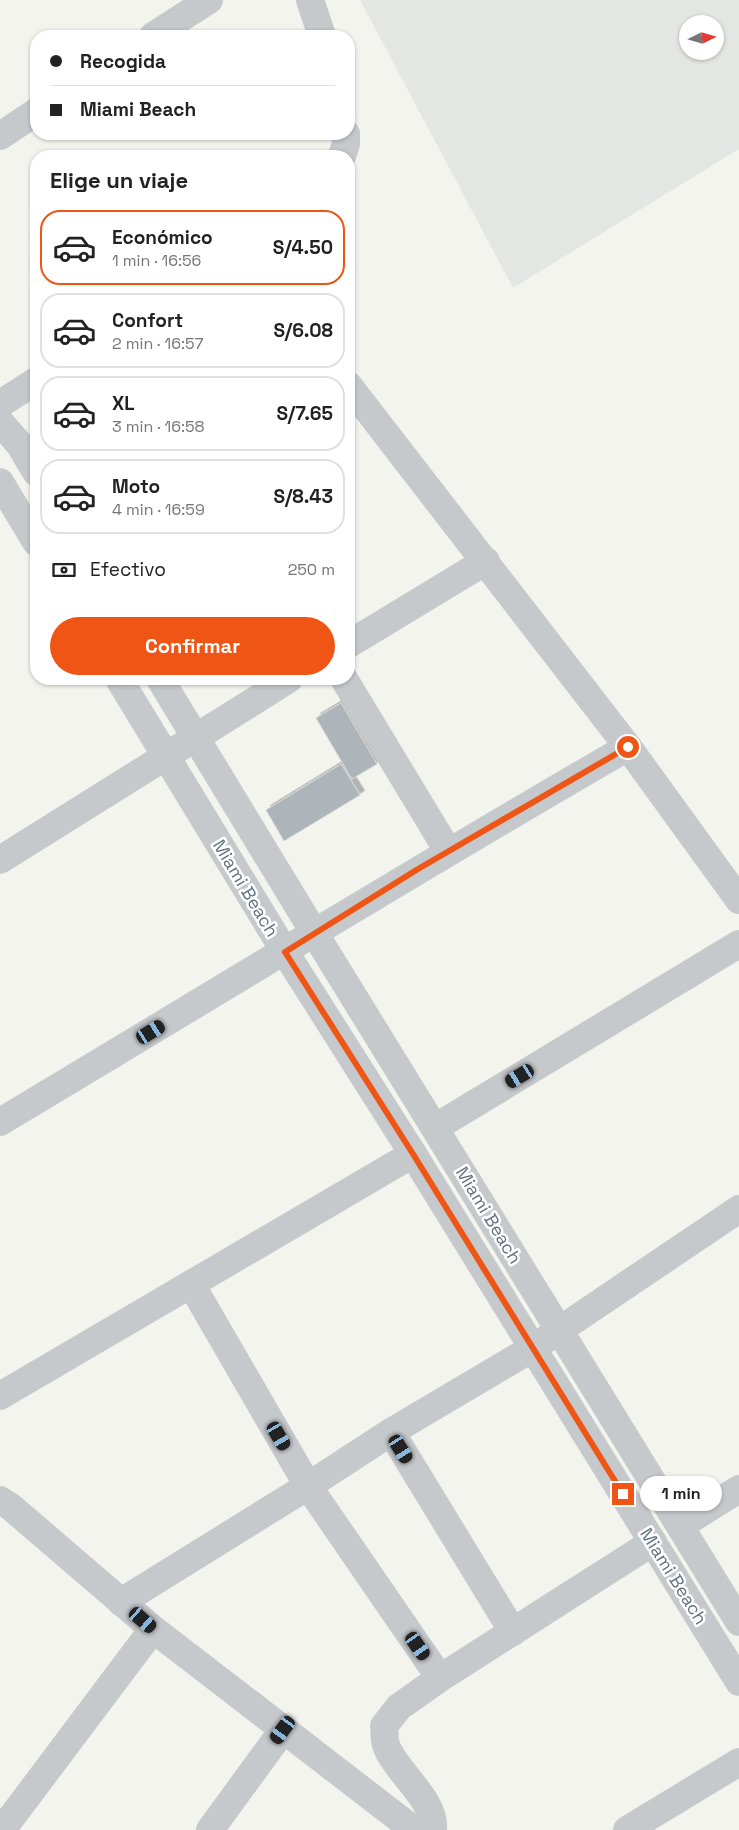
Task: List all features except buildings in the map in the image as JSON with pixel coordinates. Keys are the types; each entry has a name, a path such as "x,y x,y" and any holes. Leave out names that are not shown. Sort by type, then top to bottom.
{"street":[{"path":"162,30 209,0"},
{"path":"310,0 320,30"},
{"path":"0,136 30,116"},
{"path":"0,404 30,385"},
{"path":"355,394 628,747 739,900"},
{"path":"0,422 20,445 30,462"},
{"path":"0,482 30,532"},
{"path":"355,640 486,561"},
{"name":"Miami Beach","path":"123,685 285,952 413,1154 739,1682"},
{"name":"Miami Beach","path":"164,685 314,934 436,1127 739,1622"},
{"path":"0,860 279,685"},
{"path":"348,685 448,851"},
{"path":"0,1122 285,952 448,851 628,747"},
{"path":"436,1127 739,944"},
{"path":"0,1396 413,1154"},
{"path":"121,1602 308,1486 390,1432 533,1348 739,1209"},
{"path":"191,1284 308,1486 440,1678"},
{"path":"390,1432 512,1632"},
{"path":"680,1526 739,1488"},
{"path":"0,1500 11,1507 153,1629 414,1830"},
{"path":"434,1830 434,1824 427,1806 386,1745 384,1726 399,1707 440,1678 653,1542"},
{"path":"2,1830 153,1629"},
{"path":"210,1830 283,1730"},
{"path":"626,1830 739,1762"}],"shaded area":[{"path":"360,0 739,0 739,149 513,288"}],"route":[{"path":"623,1494 413,1154 285,952 418,869 628,747"}]}
